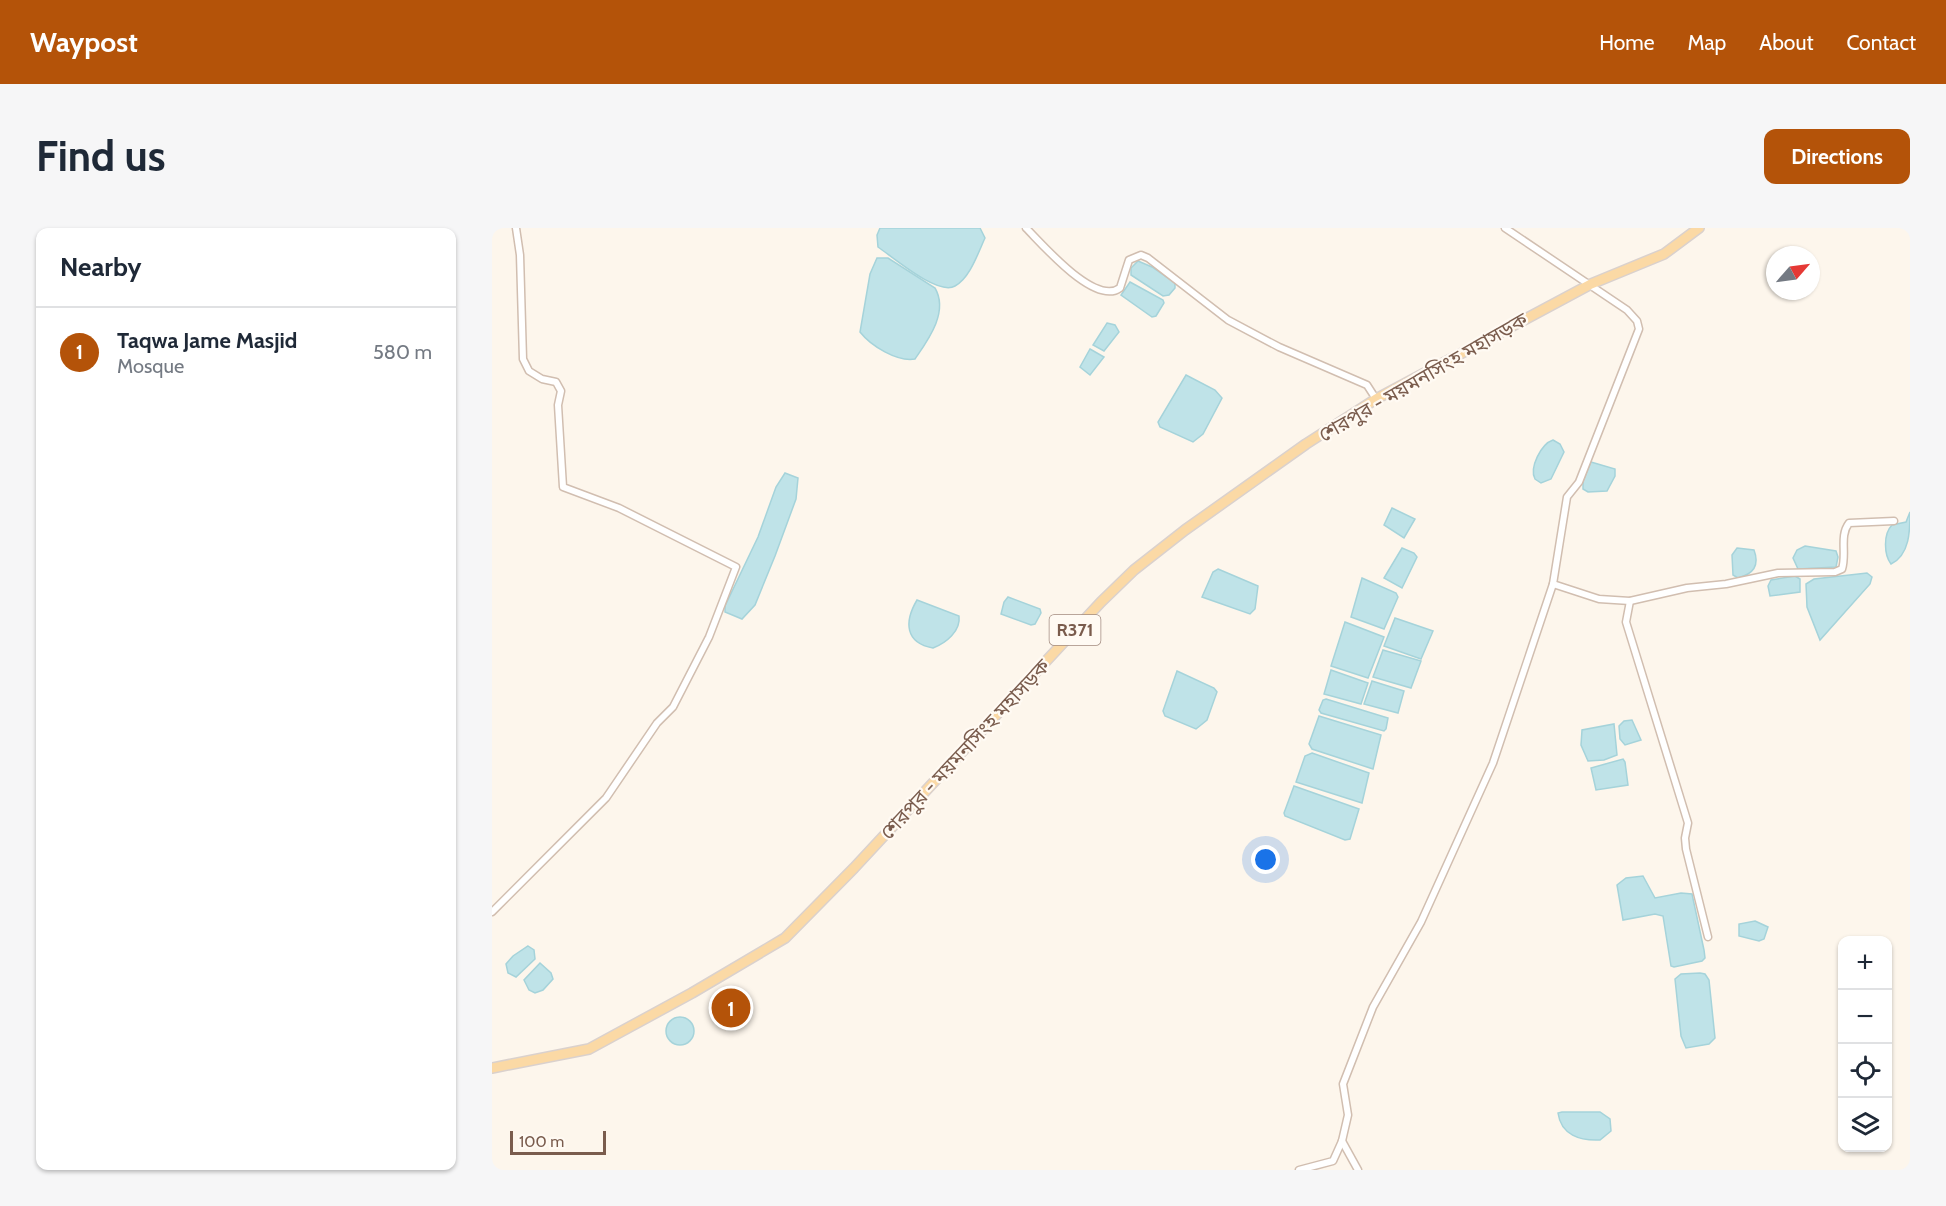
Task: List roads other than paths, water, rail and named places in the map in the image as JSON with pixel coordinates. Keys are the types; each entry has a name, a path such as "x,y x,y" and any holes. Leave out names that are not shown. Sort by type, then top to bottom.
{"main road":[{"name":"শেরপুর - ময়মনসিংহ মহাসড়ক","path":"492,1068 589,1049 692,993 785,938 854,868 1134,570 1185,530 1306,444 1376,399 1591,284 1664,254 1699,228"}],"street":[{"path":"492,912 606,798 657,723 673,707 709,637 736,567 619,508 563,488 558,405 561,391 556,382 542,379 530,371 522,353 520,255 516,228"},
{"path":"1026,228 1085,284 1101,292 1111,293 1120,288 1129,260 1141,255 1148,258 1228,320 1279,347 1367,385 1376,399"},
{"path":"1299,1170 1333,1161 1342,1141 1348,1115 1343,1084 1373,1008 1421,922 1492,763 1552,584 1567,497 1579,482 1639,329 1637,321 1627,310 1504,228"},
{"path":"1552,584 1599,599 1630,601 1687,588 1726,584 1778,573 1835,572 1842,569 1844,529 1849,523 1894,521"},
{"path":"1630,601 1626,622 1689,823 1685,838 1686,849 1708,936"},
{"path":"1342,1141 1358,1170"}],"water":[{"path":"880,228 980,228 985,238 965,277 955,286 947,288 927,281 878,247 877,235"},
{"path":"877,258 888,258 935,288 939,297 940,307 935,325 915,359 900,358 885,352 860,332 870,274"},
{"path":"1138,261 1152,267 1175,283 1175,288 1169,295 1163,296 1131,275 1131,268"},
{"path":"1130,282 1163,300 1164,303 1156,316 1152,317 1121,295"},
{"path":"1107,323 1115,325 1119,332 1104,351 1093,345"},
{"path":"1090,349 1104,357 1090,375 1080,367"},
{"path":"1186,375 1215,390 1222,398 1203,434 1193,442 1160,427 1158,422"},
{"path":"1553,440 1560,444 1564,452 1551,479 1541,483 1535,479 1535,463 1540,451"},
{"path":"1591,462 1615,469 1615,476 1607,491 1588,492 1583,489 1583,481"},
{"path":"785,473 798,478 796,499 755,605 742,619 725,612 725,606 758,537 776,487"},
{"path":"1392,508 1415,519 1404,538 1384,525"},
{"path":"1910,512 1908,541 1902,555 1891,564 1886,550 1887,534 1892,525 1906,522"},
{"path":"1805,546 1836,551 1838,557 1836,567 1798,569 1793,558 1797,550"},
{"path":"1402,548 1414,553 1417,557 1402,588 1384,578"},
{"path":"1737,548 1754,550 1756,556 1756,565 1751,572 1738,578 1733,575 1732,555"},
{"path":"1218,569 1258,586 1255,609 1250,614 1202,597 1213,572"},
{"path":"1867,573 1872,577 1870,584 1820,640 1807,607 1806,584 1814,579"},
{"path":"1795,576 1800,579 1800,592 1770,596 1768,586 1771,580"},
{"path":"1362,578 1396,593 1398,597 1384,629 1351,617"},
{"path":"1008,597 1040,609 1041,613 1035,624 1031,625 1001,614"},
{"path":"917,600 959,616 958,627 952,636 933,648 917,641 910,630 910,616"},
{"path":"1395,618 1433,631 1421,659 1384,646"},
{"path":"1345,622 1384,637 1368,678 1331,666"},
{"path":"1383,650 1421,661 1411,688 1373,677"},
{"path":"1331,670 1368,683 1361,704 1324,694"},
{"path":"1177,671 1214,688 1217,692 1207,720 1196,729 1165,716 1163,711"},
{"path":"1372,681 1404,691 1398,713 1364,704"},
{"path":"1323,700 1388,718 1386,729 1384,731 1321,713 1319,710"},
{"path":"1319,716 1381,735 1373,769 1312,749 1309,744"},
{"path":"1632,720 1641,740 1625,745 1620,739 1619,726 1624,721"},
{"path":"1614,724 1617,755 1604,760 1588,761 1581,745 1582,730"},
{"path":"1312,753 1369,773 1362,803 1296,782 1305,756"},
{"path":"1623,759 1628,785 1596,790 1591,768"},
{"path":"1294,786 1359,809 1350,839 1345,840 1285,816 1284,813"},
{"path":"1643,876 1655,898 1681,893 1692,894 1704,950 1705,958 1702,961 1671,966 1663,916 1655,914 1623,920 1617,885 1626,878"},
{"path":"1755,921 1768,927 1764,939 1759,941 1739,936 1739,924"},
{"path":"528,946 534,950 535,959 516,977 508,973 506,964"},
{"path":"540,963 551,973 553,979 543,990 535,993 529,990 524,980"},
{"path":"1681,974 1705,974 1709,980 1715,1038 1709,1044 1686,1048 1681,1036 1675,979"},
{"path":"680,1017 690,1021 694,1031 690,1041 680,1045 670,1041 666,1031 670,1021"},
{"path":"1600,1112 1610,1119 1611,1131 1600,1140 1579,1138 1563,1127 1558,1113"}],"place":[{"name":"Taqwa Jame Masjid","path":"731,1008"}]}
